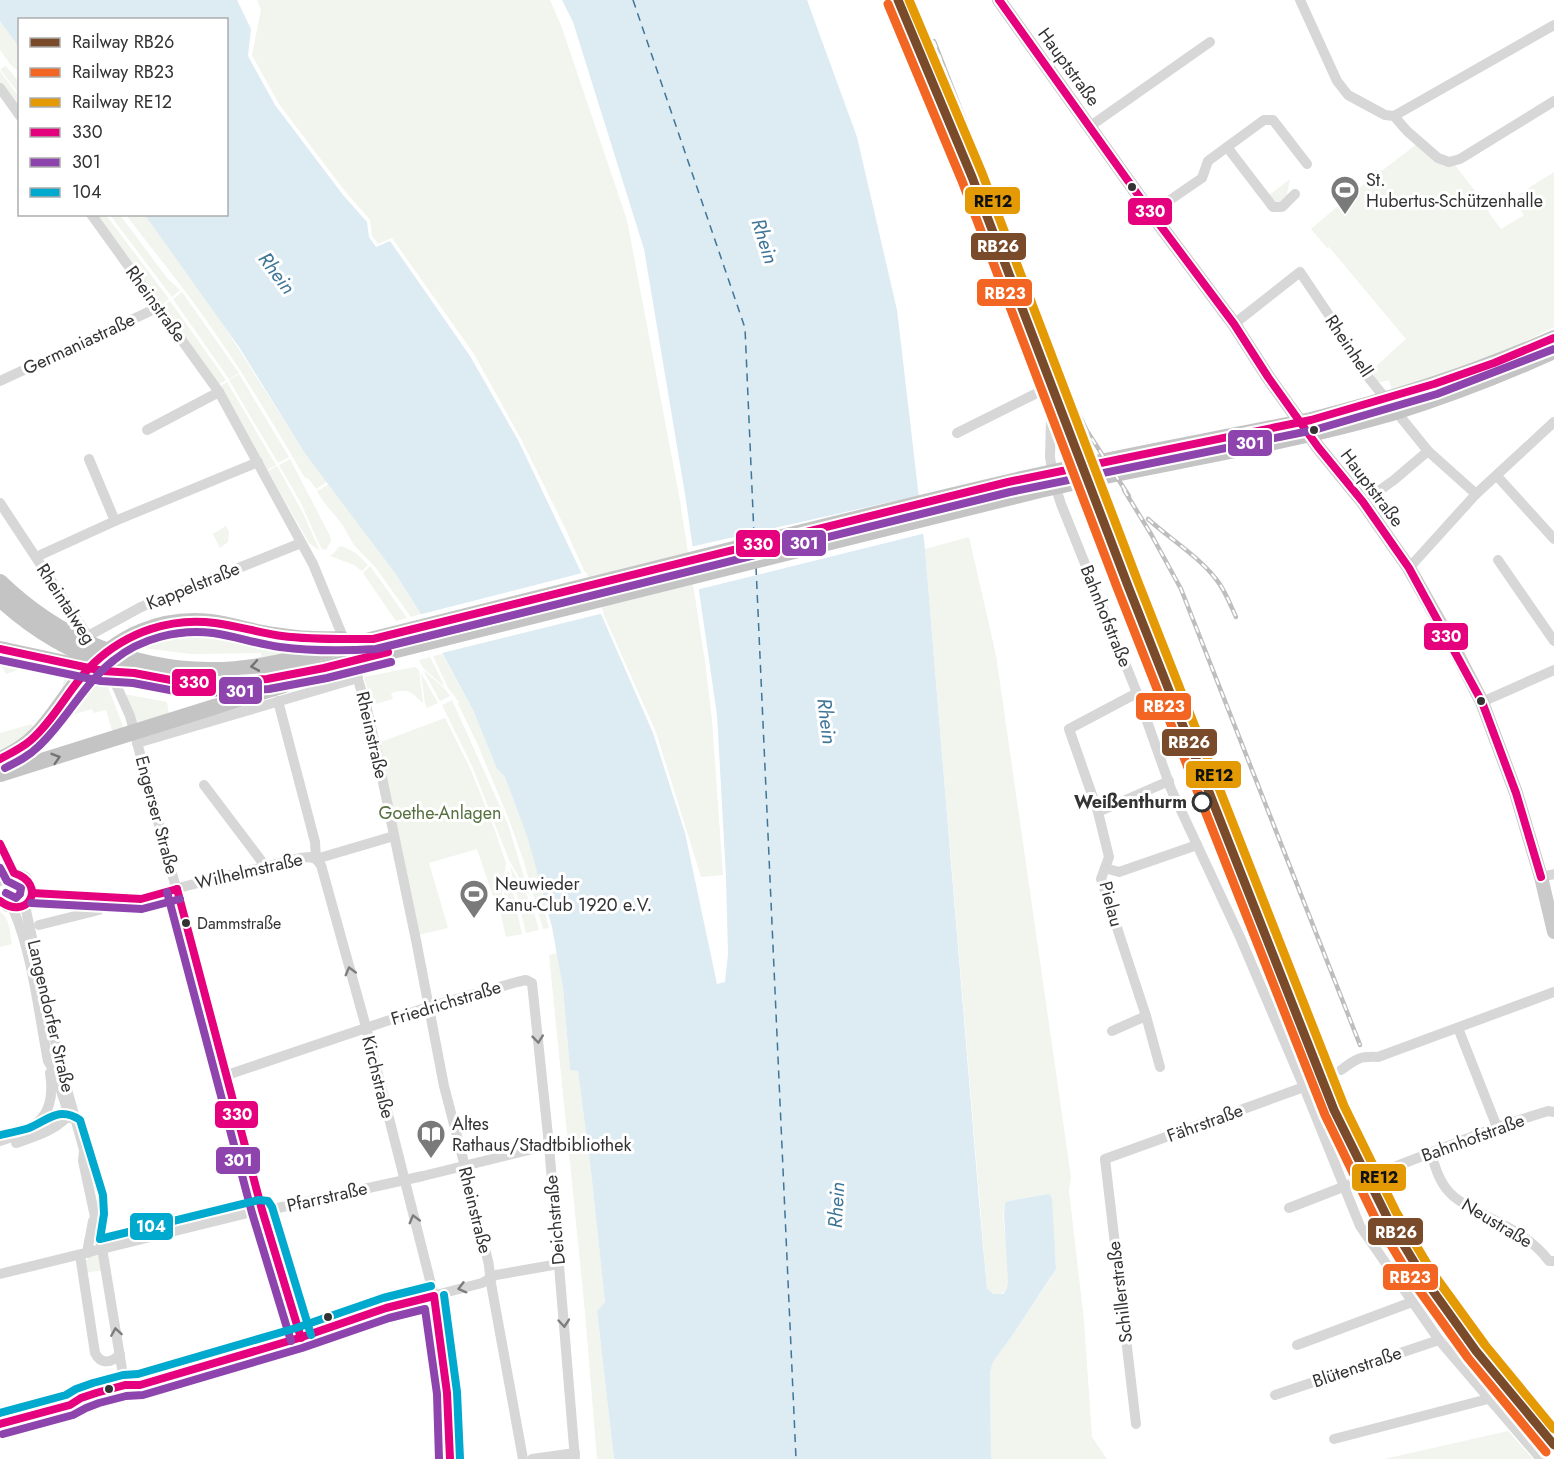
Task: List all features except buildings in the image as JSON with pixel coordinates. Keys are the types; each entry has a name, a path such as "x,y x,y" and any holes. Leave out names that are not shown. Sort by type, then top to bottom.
{"highway":[{"path":"0,582 34,611 74,636 115,654 172,668 232,670 278,662 373,639 1008,482 1321,418 1447,381 1554,338"},
{"path":"0,649 103,671 134,673 176,681 220,683 267,679 324,668 1040,490 1283,440 1370,418 1466,388 1554,351"},
{"path":"0,599 27,622 60,643 93,659 134,673"},
{"path":"0,759 20,750 39,734 83,675 104,654 125,639 155,626 198,621 287,637 373,639"},
{"path":"0,774 297,681 324,668"}],"main road":[{"name":"Hauptstraße","path":"999,0 1150,213 1234,324 1268,377 1318,447 1363,502 1409,568 1482,702 1548,875 1554,932"}],"street":[{"name":"Bahnhofstraße","path":"891,0 948,139 1043,390 1051,420 1050,457 1055,485 1169,781 1240,937 1344,1187 1552,1108"},
{"path":"1301,0 1337,81 1348,95 1385,115 1394,116 1554,26"},
{"name":"Hauptstraße","path":"1089,127 1210,42"},
{"path":"0,88 18,113"},
{"path":"1394,116 1407,131 1438,158 1449,162 1460,159 1554,100"},
{"path":"1150,213 1202,178 1208,161 1264,120 1273,120 1307,164"},
{"path":"1227,147 1273,207 1282,207 1295,194"},
{"name":"Rheinstraße","path":"92,216 219,392 302,543 340,628 358,678 375,744 444,1086 468,1178 468,1192 474,1219 482,1238 490,1270 523,1459"},
{"name":"Rheinhell","path":"1234,324 1300,272 1335,324 1352,357 1428,451 1476,494"},
{"name":"Germaniastraße","path":"0,381 159,307"},
{"path":"957,433 1043,390"},
{"path":"147,430 219,392"},
{"path":"1409,568 1476,494 1554,422"},
{"path":"1363,502 1394,480 1428,451"},
{"path":"89,459 115,520"},
{"path":"36,557 115,520 258,462"},
{"path":"1497,476 1553,535"},
{"name":"Rheintalweg","path":"0,503 88,636 114,680 130,716 138,743"},
{"name":"Kappelstraße","path":"88,636 141,607 302,543"},
{"path":"1498,560 1554,641"},
{"path":"1482,702 1554,670"},
{"path":"138,743 358,678"},
{"name":"Pielau","path":"1137,693 1069,729 1098,812 1109,857 1101,879 1160,1066"},
{"name":"Kirchstraße","path":"278,701 315,842 316,859 321,865 366,1028 435,1296 447,1393 450,1459"},
{"name":"Engerser Straße","path":"138,743 262,1210 301,1338"},
{"path":"1098,812 1169,781"},
{"path":"204,785 266,867"},
{"name":"Wilhelmstraße","path":"32,893 141,899 309,857 316,859 393,836"},
{"path":"0,844 6,877"},
{"path":"1105,868 1119,872 1197,845"},
{"path":"0,863 6,877"},
{"path":"0,901 13,909 25,906 32,893 29,880 22,875 6,877"},
{"path":"39,925 99,910 104,898"},
{"name":"Langendorfer Straße","path":"25,906 73,1116"},
{"name":"Langendorfer Straße","path":"13,909 18,920 30,969 48,1061 73,1116 84,1150 83,1161 94,1208 124,1375 134,1386"},
{"name":"Friedrichstraße","path":"227,1075 428,1007 517,982 530,981"},
{"name":"Deichstraße","path":"530,981 533,985 549,1144 575,1456"},
{"path":"1341,1070 1357,1058 1364,1056 1378,1058 1554,992"},
{"path":"1112,1031 1146,1016"},
{"path":"1458,1028 1497,1127"},
{"path":"0,1141 29,1130 43,1116 51,1091 48,1061"},
{"name":"Fährstraße","path":"1105,1159 1304,1087"},
{"path":"43,1116 54,1111 73,1116"},
{"path":"0,1146 32,1137 73,1116"},
{"name":"Pfarrstraße","path":"0,1274 262,1210 404,1180 549,1144"},
{"name":"Neustraße","path":"1431,1153 1442,1183 1450,1193 1462,1203 1526,1238 1551,1261 1554,1273"},
{"name":"Schillerstraße","path":"1105,1159 1136,1424"},
{"path":"1289,1208 1344,1187 1360,1226 1439,1340 1541,1459"},
{"name":"Langendorfer Straße","path":"94,1208 92,1230 84,1254 95,1353 100,1360 109,1362 120,1354"},
{"path":"0,1424 70,1405 81,1398 100,1392 134,1386 301,1338 386,1308 482,1283 496,1275 559,1264"},
{"path":"1297,1345 1412,1302"},
{"name":"Blütenstraße","path":"1275,1395 1439,1340"},
{"path":"1334,1439 1488,1399"},
{"path":"532,1459 575,1456"}],"green space":[{"path":"257,0 550,0 561,25 627,220 679,495 705,661 712,720 723,875 701,877 656,732 565,528 521,439 474,354 392,238 378,244 372,236 370,220 344,190 279,104 252,55 261,10"},
{"path":"0,21 18,46 18,71 0,50"},
{"path":"6,66 18,81 18,93 0,69"},
{"path":"0,71 18,96 18,109 0,83"},
{"path":"1422,140 1455,165 1501,229 1524,215 1513,198 1554,172 1554,327 1507,350 1392,390 1389,380 1369,385 1364,377 1406,339 1329,247 1327,248 1311,229 1378,172"},
{"path":"1290,179 1286,199 1275,204 1268,196"},
{"path":"96,216 107,216 169,299 161,305"},
{"path":"111,216 121,216 167,278 180,290 172,297"},
{"path":"127,216 146,216 212,307 304,452 327,482 316,489 309,479 305,478 256,396 185,291"},
{"path":"182,292 239,373 229,379 173,299"},
{"path":"170,301 226,380 218,385 163,306"},
{"path":"239,374 289,457 278,463 229,380"},
{"path":"227,382 276,465 267,470 219,387"},
{"path":"290,459 330,536 331,541 326,550 320,546 301,503 279,465"},
{"path":"277,466 303,513 320,551 309,543 268,471"},
{"path":"329,484 395,573 421,614 411,617 376,568 354,545 342,524 317,491"},
{"path":"226,526 229,532 228,542 220,548 213,534"},
{"path":"969,537 996,655 1071,1177 1069,1191 1084,1321 1092,1437 1107,1459 991,1459 990,1372 993,1362 1050,1279 1056,1265 1050,1195 1009,1201 1004,1209 1003,1218 1008,1257 1008,1282 1005,1291 997,1296 987,1289 925,549"},
{"path":"342,546 356,553 368,565 362,571 354,565 330,556"},
{"path":"370,566 407,618 396,621 363,573"},
{"path":"201,627 318,647 262,659 261,653 192,654 126,646 167,630"},
{"path":"0,654 79,671 60,697 65,676 19,665 18,670 6,674 0,663"},
{"path":"442,654 473,710 497,769 505,777 528,838 546,903 545,913 549,928 543,929 524,862 477,743 459,702 448,688 433,656"},
{"path":"430,657 443,686 423,668 419,660"},
{"path":"415,667 419,670 423,703 412,693 402,691 391,693 393,699 372,705 364,677"},
{"path":"423,670 445,689 450,696 440,701"},
{"path":"421,673 438,703 427,708 425,704"},
{"path":"91,674 104,677 124,729 113,733 106,710 94,713 92,709 75,714 71,703"},
{"path":"124,694 167,702 169,714 136,725"},
{"path":"452,700 508,824 530,897 509,860 472,766 442,705"},
{"name":"Goethe-Anlagen","path":"445,718 470,768 506,863 500,906 494,899 477,849 429,863 448,928 418,935 378,743"},
{"path":"32,724 33,731 13,745 0,749 0,733"},
{"path":"510,866 532,905 539,930 526,933"},
{"path":"508,869 522,934 506,937 501,915"},
{"path":"0,912 8,922 12,944 0,947"},
{"path":"558,953 570,1070 578,1070 591,1171 605,1302 597,1312 614,1459 597,1459 585,1312 549,955"},
{"path":"98,1256 104,1270 85,1273 86,1260"},
{"path":"1508,1431 1533,1459 1384,1459"}],"water":[{"name":"Rhein","path":"0,0 237,0 251,29 248,56 275,105 343,195 367,222 369,237 376,247 390,241 470,356 518,440 601,614 653,733 685,833 717,984 725,982 728,954 717,715 685,494 644,249 573,22 562,0 807,0 857,137 897,310 925,549 987,1289 994,1294 1003,1294 1008,1281 1005,1203 1049,1194 1052,1198 1056,1269 993,1362 990,1372 991,1459 614,1459 597,1311 605,1302 578,1071 570,1070 563,988 552,927 528,839 505,777 497,769 473,710 421,614 395,573 304,452 239,347 146,216 228,216 228,18 18,18 18,46 0,21"}],"pier":[{"path":"921,495 926,533 696,590 690,547"},
{"path":"586,572 604,613 438,654 418,615"}],"ferry route":[{"path":"633,0 745,328 754,535"},
{"path":"756,567 796,1459"}],"railway":[{"path":"934,41 1066,381"},
{"path":"1060,376 1087,431 1129,496"},
{"path":"1124,490 1181,589 1360,1045"},
{"path":"1148,519 1209,570 1222,588 1236,617"}],"rail line":[{"name":"RB26","path":"898,0 972,177 1128,586 1334,1110 1387,1217 1423,1277 1476,1351 1554,1445"},
{"name":"RE12","path":"909,0 982,173 1138,582 1344,1106 1396,1212 1432,1272 1485,1345 1554,1429"},
{"name":"RB23","path":"888,4 962,181 1118,590 1325,1115 1377,1222 1414,1283 1468,1358 1546,1452"}],"transit line":[{"name":"330","path":"999,0 1151,213 1234,324 1268,377 1318,447 1363,502 1409,568 1482,702 1516,793 1541,877"},
{"name":"330","path":"0,759 24,746 40,731 94,663 121,643 150,629 182,622 199,622 224,624 293,637 373,639 1008,482 1311,420 1434,384 1494,363 1554,338"},
{"name":"301","path":"5,768 27,756 39,746 93,680 114,660 136,646 160,637 200,632 221,634 271,646 328,650 376,649 1010,492 1314,430 1437,394 1554,349"},
{"name":"330","path":"0,649 103,671 207,683 267,679 388,652"},
{"name":"301","path":"0,660 101,681 206,693 269,689 391,662"},
{"name":"330","path":"0,844 14,873 24,878 32,892 26,904 19,907 0,901"},
{"name":"301","path":"0,868 7,881 21,888 16,898 6,893"},
{"name":"330","path":"177,889 262,1210 301,1338"},
{"name":"330","path":"32,893 141,899 177,889"},
{"name":"301","path":"167,892 252,1213 291,1341"},
{"name":"301","path":"31,903 142,909 180,899"},
{"name":"104","path":"0,1135 29,1128 60,1114 73,1116 80,1120 103,1195 104,1214 100,1239 259,1200 268,1201 272,1207 311,1335"},
{"name":"104","path":"0,1413 66,1395 93,1383 123,1375 138,1374 296,1328 383,1298 431,1286"},
{"name":"104","path":"444,1295 457,1392 460,1459"},
{"name":"330","path":"0,1424 70,1405 96,1393 125,1385 140,1385 299,1338 386,1308 434,1296 447,1393 450,1459"},
{"name":"301","path":"3,1434 73,1415 99,1403 126,1396 143,1395 302,1348 389,1318 425,1309 437,1394 439,1459"}],"place":[{"name":"St. Hubertus-Schützenhalle","path":"1345,216"},
{"name":"Weißenthurm","path":"1202,802"},
{"name":"Neuwieder Kanu-Club 1920 e.V.","path":"474,920"},
{"name":"Dammstraße","path":"186,923"},
{"name":"Altes Rathaus/Stadtbibliothek","path":"431,1160"}]}
